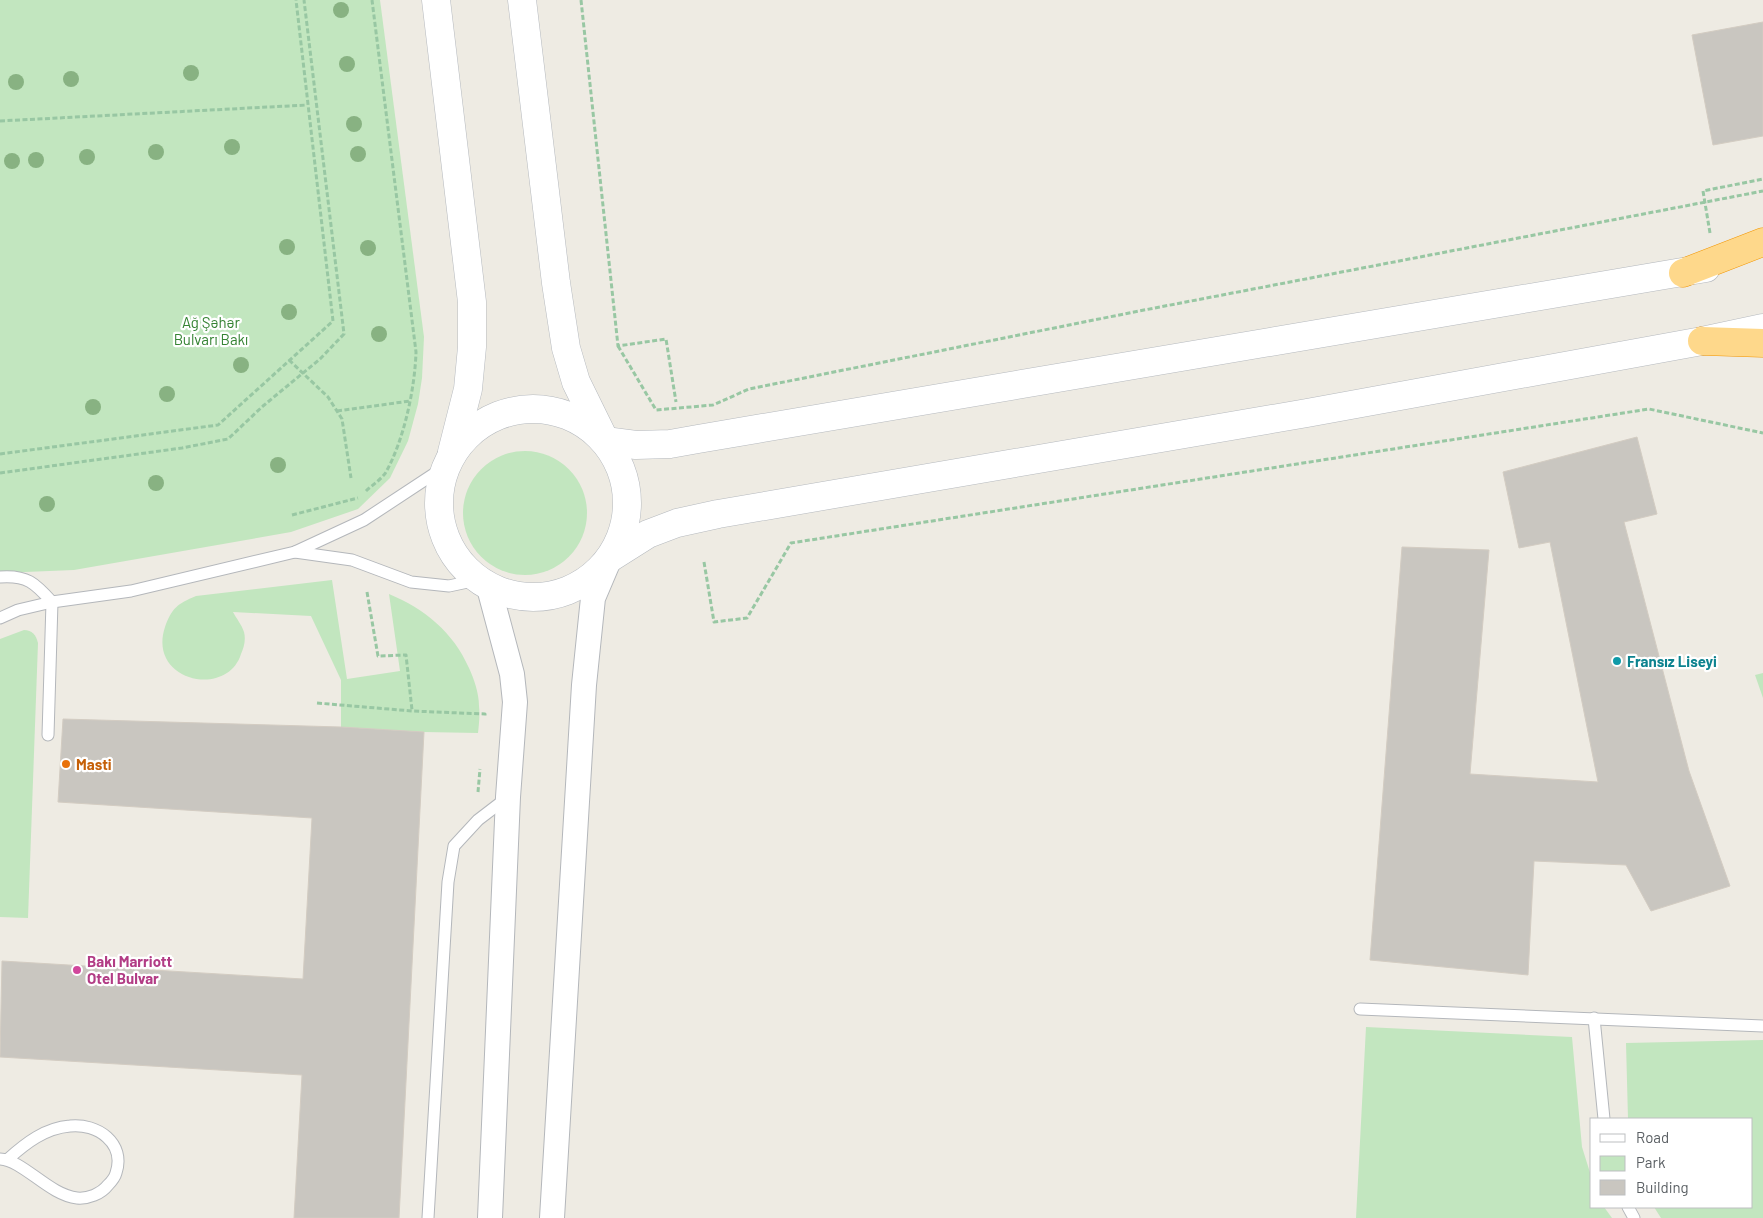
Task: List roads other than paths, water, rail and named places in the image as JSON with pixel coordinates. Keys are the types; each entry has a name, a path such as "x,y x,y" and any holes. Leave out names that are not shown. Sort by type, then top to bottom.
{"highway":[{"path":"1683,273 1763,242"},
{"path":"1702,341 1763,343"}],"main road":[{"path":"436,0 472,302 472,347 468,389 439,496 442,528 455,557 483,584 515,597 542,598 568,592 592,578 610,558 624,530 628,499 621,468 605,441 576,382 566,348 556,283 522,0"},
{"path":"449,461 470,432 495,416 524,409 554,411 582,422 605,441 636,445 670,444 1683,273 1763,257"},
{"path":"610,558 648,534 676,523 718,514 1307,413 1702,341 1763,328"}],"street":[{"path":"552,1218 584,685 593,598 610,558"},
{"path":"483,584 512,674 515,702 508,798 490,1218"}],"lane":[{"path":"0,618 18,610 52,602 131,591 295,552 364,520 449,461"},
{"path":"295,552 352,560 411,582 449,586 483,584"},
{"path":"0,577 25,579 37,584 52,602 48,735"},
{"path":"428,1218 448,882 454,846 478,820 508,798"},
{"path":"1360,1009 1763,1026"},
{"path":"1594,1018 1604,1118"},
{"path":"84,1125 96,1129 112,1141 119,1159 116,1174 104,1190 93,1196 77,1198 59,1192 42,1183 4,1159 29,1141 46,1132 69,1126 84,1125"}],"place":[{"name":"Fransız Liseyi","path":"1617,661"},
{"name":"Masti","path":"66,764"},
{"name":"Bakı Marriott Otel Bulvar","path":"77,970"}],"park label":[{"name":"Ağ Şəhər Bulvarı Bakı","path":"211,330"}]}
